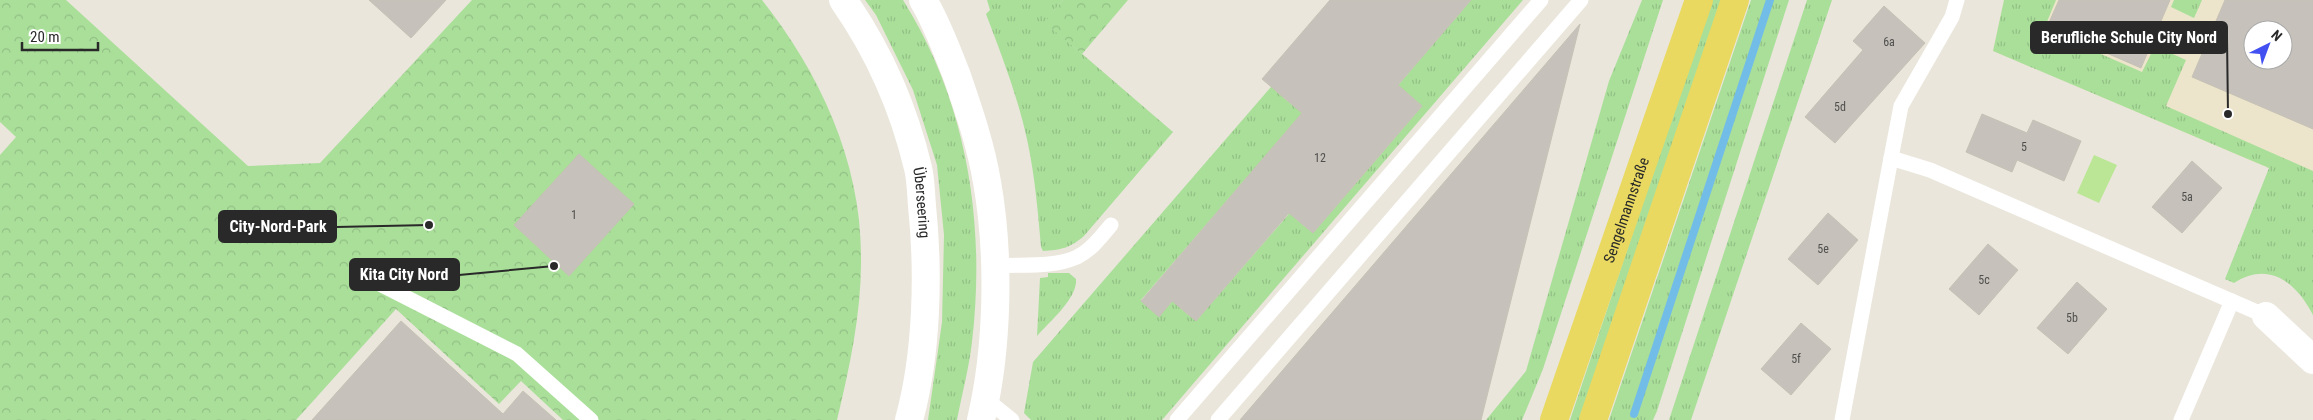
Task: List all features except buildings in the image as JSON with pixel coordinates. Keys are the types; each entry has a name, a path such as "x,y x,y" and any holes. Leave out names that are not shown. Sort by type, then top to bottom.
{"main road":[{"name":"Sengelmannstraße","path":"1554,420 1699,0"},
{"path":"1593,420 1736,0"}],"street":[{"name":"Überseering","path":"843,0 862,27 897,100 918,169 926,244 925,324 909,420"},
{"path":"923,0 948,52 973,120 988,182 995,266 993,331 983,410"},
{"path":"2266,316 2313,360"}],"lane":[{"path":"1177,420 1541,0"},
{"path":"1218,420 1581,0"},
{"path":"1842,420 1901,106 1952,17 1957,0"},
{"path":"1892,158 1930,170 2266,316"},
{"path":"995,266 1062,262 1078,256 1092,247 1111,225"},
{"path":"378,283 517,354 591,420"},
{"path":"2181,420 2232,301"},
{"path":"983,410 1012,420"}],"shaded area":[{"path":"2004,0 2313,0 2313,187 1993,51"}],"green space":[{"path":"0,0 66,0 248,166 320,163 472,0 762,0 802,57 818,88 833,119 845,152 854,186 859,220 861,255 860,296 851,359 837,420 563,420 521,381 499,404 396,309 296,420 0,420 0,155 16,137 0,122"},
{"path":"865,0 903,0 925,39 943,80 957,122 967,165 973,208 976,297 971,352 957,420 928,420 942,322 944,235 937,165 913,90 876,15"},
{"path":"987,0 1063,0 1045,22 1173,132 1084,236 1065,248 1043,251 1041,247 1028,144 1015,95 986,14 990,10"},
{"path":"1063,0 1128,0 1082,54 1044,22"},
{"path":"1471,0 1523,0 1162,420 1031,420 1024,413 1033,362 1289,66 1295,72 1277,92 1296,108 1307,108 1141,300 1159,316 1177,296 1179,307 1196,321 1294,208 1295,218 1313,233 1422,106 1403,90 1393,91"},
{"path":"1642,0 1663,0 1543,369 1522,420 1486,420 1526,371 1609,81"},
{"path":"1711,0 1721,0 1580,420 1570,420"},
{"path":"1751,0 1789,0 1657,411 1653,420 1609,420"},
{"path":"1807,0 1832,0 1691,420 1669,420"},
{"path":"2004,0 2056,0 2044,29 2142,72 2155,46 2186,60 2166,106 2313,171 2313,315 2299,294 2281,279 2271,275 2259,274 2247,276 2234,283 2225,279 2269,168 1993,51"},
{"path":"2174,0 2202,0 2194,18 2171,7"},
{"path":"2094,155 2117,165 2099,203 2077,193"},
{"path":"1048,273 1069,273 1076,279 1075,286 1068,302 1037,336 1040,278 1048,277"}],"waterway":[{"path":"1634,414 1770,0"}],"place":[{"name":"Berufliche Schule City Nord","path":"2228,114"},
{"name":"City-Nord-Park","path":"429,225"},
{"name":"Kita City Nord","path":"554,266"}]}
